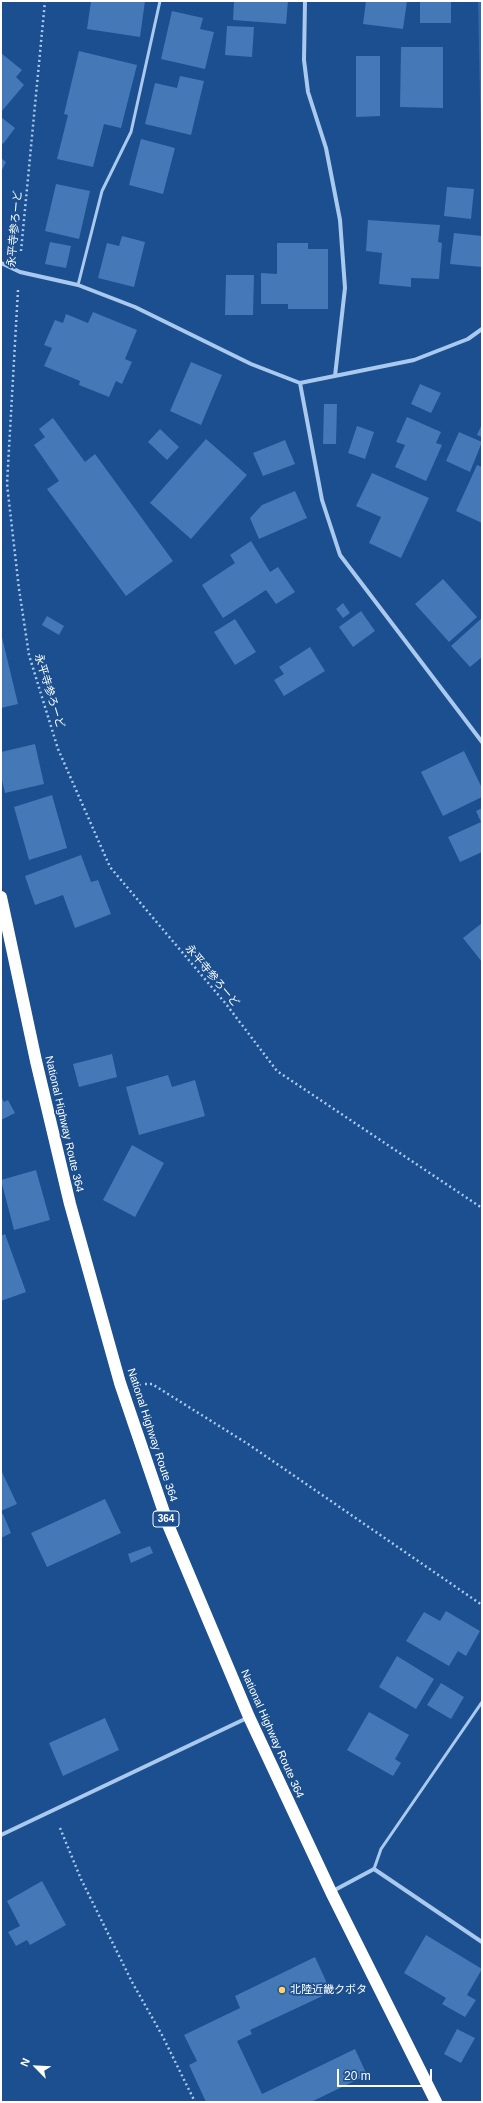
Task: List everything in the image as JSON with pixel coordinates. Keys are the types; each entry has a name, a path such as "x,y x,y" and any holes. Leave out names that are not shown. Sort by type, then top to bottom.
{"highway":[{"name":"National Highway Route 364","path":"1,897 70,1204 120,1383 169,1527 249,1717 331,1892 436,2102"}],"street":[{"path":"305,1 304,60 308,92 326,148 340,220 345,288 335,376"},
{"path":"1,263 20,272 78,285 135,307 251,364 300,383 414,360 468,339 482,329"},
{"path":"300,383 322,500 340,555 482,742"},
{"path":"1,1835 249,1717"},
{"path":"331,1892 374,1869 482,1942"}],"lane":[{"path":"78,285 102,191 131,132 160,1"},
{"path":"374,1869 381,1849 482,1702"}],"path":[{"name":"永平寺参ろーど","path":"45,1 20,272 7,484 29,655 58,749 110,867 226,1004 277,1071 482,1208"},
{"path":"120,1383 152,1384 248,1444 482,1605"},
{"path":"51,1812 132,1982 162,2035 195,2102"}],"shaded area":[{"path":"478,1 482,1 482,151 481,148"}],"building":[{"path":"91,1 145,1 140,37 87,29"},
{"path":"234,1 288,1 286,24 233,20"},
{"path":"366,1 407,1 403,29 363,24"},
{"path":"420,1 451,1 451,23 420,23"},
{"path":"172,11 203,18 200,29 214,32 205,69 161,59"},
{"path":"227,26 254,27 252,57 225,55"},
{"path":"401,47 443,47 443,108 400,107"},
{"path":"79,51 137,65 121,128 104,124 93,167 57,159 68,115 64,114"},
{"path":"1,53 22,70 16,77 24,85 1,112"},
{"path":"356,56 380,56 380,116 356,117"},
{"path":"180,76 204,81 191,135 145,124 155,83 177,88"},
{"path":"1,117 15,128 3,144 1,142"},
{"path":"141,139 175,148 163,194 129,185"},
{"path":"1,158 6,162 1,172"},
{"path":"56,184 90,191 79,239 45,231"},
{"path":"447,187 474,189 471,219 444,216"},
{"path":"368,220 440,225 438,242 442,243 439,279 411,278 411,287 379,284 382,253 366,251"},
{"path":"454,233 482,236 482,267 450,264"},
{"path":"122,236 145,242 134,287 98,278 107,243 119,246"},
{"path":"50,242 71,246 66,268 45,264"},
{"path":"277,243 308,243 308,249 328,249 328,309 288,309 288,304 261,304 261,273 277,274"},
{"path":"226,275 254,275 253,315 225,315"},
{"path":"93,312 137,330 125,359 132,362 122,384 116,381 109,397 79,385 80,381 44,366 52,348 44,345 55,320 63,323 66,314 88,323"},
{"path":"191,362 222,375 201,425 170,411"},
{"path":"420,384 441,393 431,413 411,404"},
{"path":"324,404 337,404 336,444 323,444"},
{"path":"407,417 441,432 436,443 442,445 426,481 395,467 405,445 396,442"},
{"path":"53,418 85,462 95,454 173,561 126,596 47,489 59,481 34,445 45,437 39,429"},
{"path":"482,424 482,437 477,435"},
{"path":"357,426 374,432 365,459 348,453"},
{"path":"160,429 179,447 167,460 148,442"},
{"path":"459,432 482,442 470,472 446,461"},
{"path":"206,439 247,475 191,539 150,503"},
{"path":"285,440 295,464 263,476 253,453"},
{"path":"477,465 482,467 482,523 456,511"},
{"path":"372,473 429,498 401,558 369,543 381,517 356,506"},
{"path":"295,491 307,518 259,539 250,518 262,505"},
{"path":"251,541 270,572 278,567 295,592 276,604 266,590 223,618 202,585 235,563 230,555"},
{"path":"443,579 477,617 449,642 415,604"},
{"path":"343,603 350,613 343,618 336,609"},
{"path":"361,611 375,631 353,647 339,627"},
{"path":"47,616 64,626 59,635 42,625"},
{"path":"482,618 482,657 470,667 451,646"},
{"path":"235,619 256,652 235,665 214,632"},
{"path":"1,633 18,704 1,708"},
{"path":"310,647 325,671 284,696 274,680 284,674 279,667"},
{"path":"35,744 44,784 5,793 1,776 1,752"},
{"path":"464,751 482,788 482,797 443,816 421,772"},
{"path":"52,795 67,848 29,860 14,807"},
{"path":"482,808 482,852 460,862 448,837 481,822 476,811"},
{"path":"81,855 91,882 98,880 111,914 75,928 63,895 35,905 25,876"},
{"path":"482,923 482,962 463,938"},
{"path":"112,1054 117,1077 79,1087 73,1064"},
{"path":"168,1075 172,1087 195,1080 205,1116 139,1135 126,1087"},
{"path":"1,1096 4,1102 8,1100 15,1113 1,1120"},
{"path":"132,1145 164,1163 135,1217 103,1200"},
{"path":"36,1170 50,1220 14,1230 1,1180"},
{"path":"5,1234 26,1292 1,1301 1,1236"},
{"path":"1,1470 17,1504 1,1511"},
{"path":"105,1499 121,1533 47,1567 31,1533"},
{"path":"1,1514 3,1514 11,1533 1,1538"},
{"path":"150,1546 153,1553 131,1563 128,1554"},
{"path":"446,1611 480,1631 466,1656 458,1651 449,1666 406,1641 424,1612 440,1621"},
{"path":"397,1656 434,1679 416,1709 379,1687"},
{"path":"441,1683 464,1697 451,1719 427,1705"},
{"path":"369,1712 409,1735 395,1759 401,1763 393,1776 347,1750"},
{"path":"105,1718 119,1750 63,1776 49,1743"},
{"path":"42,1881 66,1925 30,1945 27,1940 16,1946 8,1932 20,1926 7,1901"},
{"path":"426,1935 482,1969 467,1995 476,2000 465,2017 442,2004 446,1998 404,1973"},
{"path":"315,1957 331,1992 250,2030 252,2034 237,2041 262,2094 355,2049 367,2075 311,2102 206,2102 189,2065 197,2061 184,2035 240,2008 235,1996"},
{"path":"457,2029 475,2038 461,2063 444,2054"}],"place":[{"name":"北陸近畿クボタ","path":"282,1990"}]}
